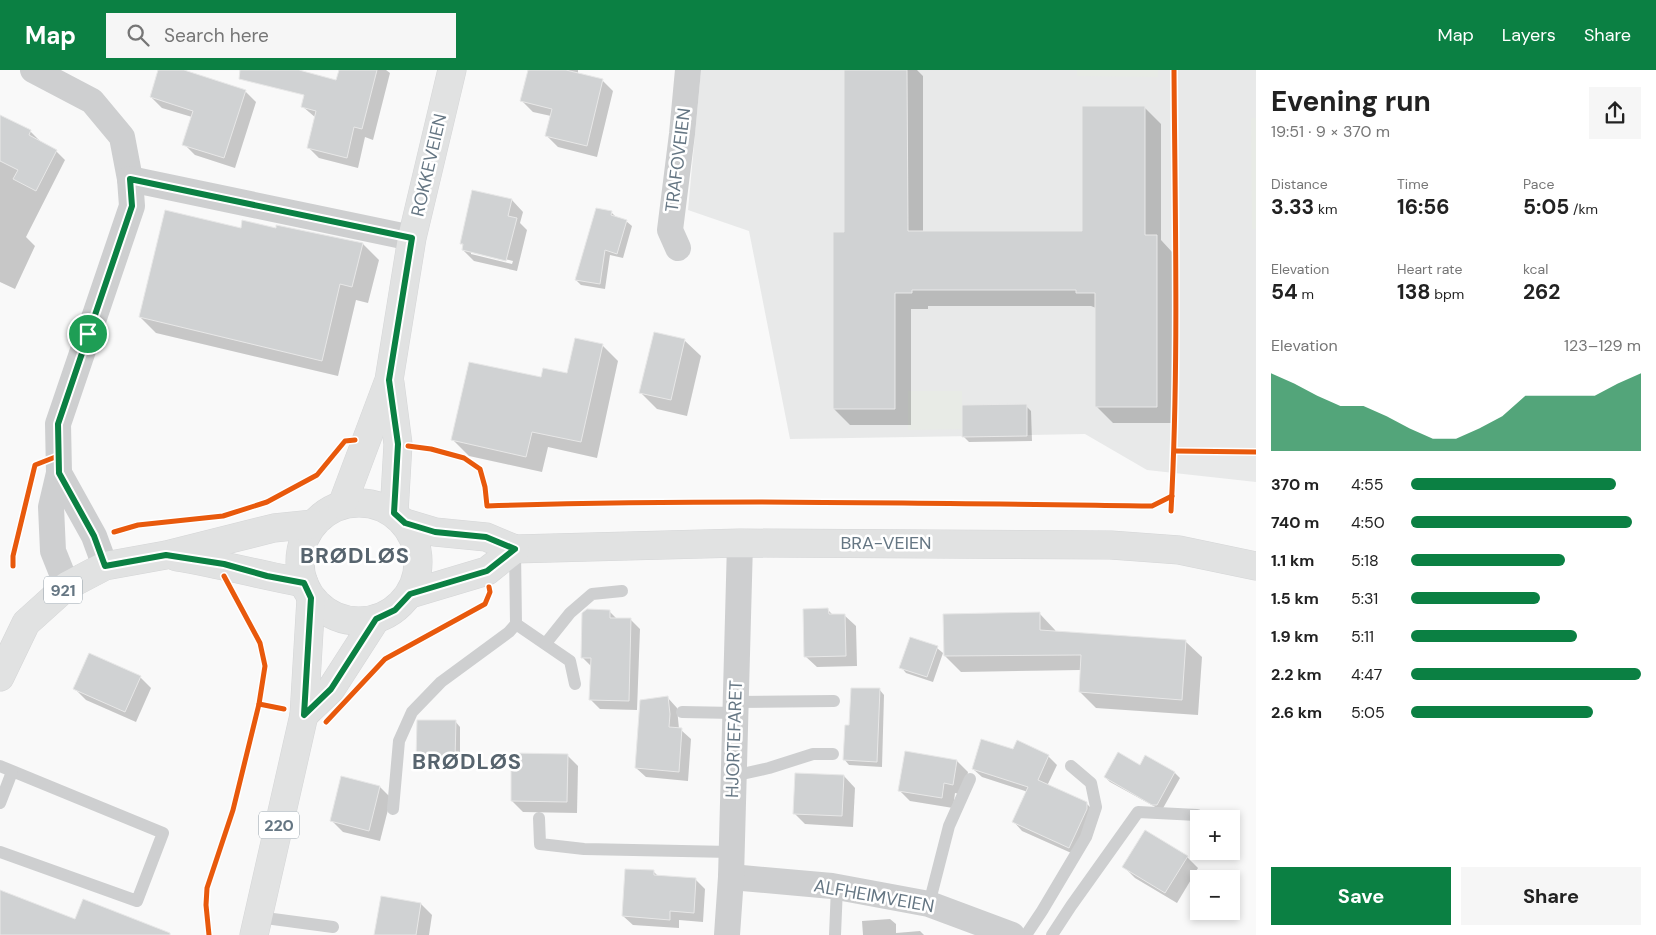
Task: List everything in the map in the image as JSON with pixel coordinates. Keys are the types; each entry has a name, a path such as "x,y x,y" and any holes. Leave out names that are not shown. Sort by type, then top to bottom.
{"main road":[{"name":"ROKKEVEIEN","path":"342,505 389,380 412,238 452,70"},
{"name":"ROKKEVEIEN","path":"389,380 398,444 399,518"},
{"name":"220","path":"256,926 304,715 307,590 300,562 303,542 313,524 326,512 342,505 360,503 378,505 399,518"},
{"name":"BRA-VEIEN","path":"399,518 435,532 486,537 515,549 740,543 1111,545 1179,550 1256,566"},
{"path":"307,590 329,614 352,621 376,619 395,610 410,594 418,571 417,546 399,518"},
{"name":"921","path":"0,677 26,623 67,586 105,566 166,555 274,528 313,524"},
{"path":"410,594 487,571 515,549"},
{"name":"921","path":"166,555 224,564 307,590"},
{"path":"304,715 331,689 376,619"}],"street":[{"path":"33,70 92,101 122,138 130,179 132,206 58,424 59,473 50,507 53,551 67,586"},
{"name":"TRAFOVEIEN","path":"678,248 670,230 688,70"},
{"path":"130,179 412,238"},
{"path":"59,473 94,536 105,566"},
{"name":"HJORTEFARET","path":"727,935 731,864 740,543"},
{"name":"ALFHEIMVEIEN","path":"731,864 837,887 929,904 1000,933"}],"lane":[{"path":"393,809 399,741 412,712 441,682 509,632 516,624 515,549"},
{"path":"546,643 570,614 592,594 622,591"},
{"path":"516,624 570,661 575,684"},
{"path":"682,712 834,700"},
{"path":"733,776 769,768 814,754 833,754"},
{"path":"0,766 163,833 137,901 0,852"},
{"path":"1026,935 1086,837 1096,807 1091,783 1071,766"},
{"path":"0,802 12,772"},
{"path":"929,904 949,826 970,779"},
{"path":"1052,935 1138,812 1190,815"},
{"path":"539,818 540,844 731,864"},
{"path":"835,935 837,887"},
{"path":"256,926 333,927"}],"shaded area":[{"path":"701,70 1256,70 1256,482 1147,470 1085,434 790,439 749,231 688,210"},
{"path":"1077,70 1158,70 1158,77 1077,76"},
{"path":"1251,118 1256,118 1256,229 1252,229"},
{"path":"908,391 962,391 962,429 908,430"}],"building":[{"path":"158,70 184,70 246,90 224,158 182,145 193,111 150,97"},
{"path":"240,70 299,70 336,80 339,70 377,70 362,129 354,127 347,158 307,148 316,111 301,107 304,95 239,79"},
{"path":"528,70 566,70 603,79 587,146 545,136 552,109 520,101"},
{"path":"844,70 907,70 908,231 1082,231 1082,106 1145,106 1145,235 1157,235 1157,407 1095,407 1095,293 1076,293 1076,290 912,290 912,293 895,293 895,409 833,409 833,232 844,232"},
{"path":"0,115 31,130 29,135 57,150 36,191 13,179 18,170 0,161"},
{"path":"472,190 512,199 508,216 517,218 506,261 462,250 463,244 460,244"},
{"path":"596,208 612,211 611,215 627,220 617,254 605,250 600,284 575,280"},
{"path":"165,210 241,228 242,220 276,228 276,225 363,243 352,287 340,284 322,361 139,317"},
{"path":"654,332 685,339 671,400 639,393"},
{"path":"575,338 603,344 581,442 532,432 526,457 451,440 469,362 541,377 543,368 567,373"},
{"path":"1027,404 1027,436 962,437 962,405"},
{"path":"828,608 829,614 845,614 846,656 804,657 803,609"},
{"path":"587,609 610,610 610,618 631,618 629,701 589,700 591,658 581,658 582,613"},
{"path":"1040,612 1040,630 1186,640 1182,700 1079,692 1081,655 944,656 943,614"},
{"path":"910,637 938,646 927,677 899,668"},
{"path":"89,653 141,676 125,712 73,689"},
{"path":"851,688 880,688 877,762 843,760 845,725 849,725"},
{"path":"668,696 669,727 682,728 679,772 635,768 640,700"},
{"path":"417,720 456,720 455,759 416,759"},
{"path":"981,739 1013,749 1017,740 1049,755 1038,780 1087,802 1087,809 1069,848 1012,822 1028,787 972,769"},
{"path":"905,751 957,760 953,785 944,783 942,798 898,791"},
{"path":"1118,752 1140,765 1145,755 1175,772 1157,805 1152,805 1104,777"},
{"path":"511,753 568,754 567,802 511,801"},
{"path":"795,773 844,775 842,816 793,814"},
{"path":"341,776 380,786 369,831 330,821"},
{"path":"1145,830 1188,856 1165,893 1122,867"},
{"path":"625,869 654,870 654,875 696,878 694,913 670,911 670,920 622,916"},
{"path":"0,890 75,919 83,899 170,933 170,935 0,935"},
{"path":"381,896 421,903 416,935 374,935"}],"cycle path":[{"path":"1171,511 1176,346 1174,70"},
{"path":"114,532 138,525 223,516 267,502 317,475 345,441 355,440"},
{"path":"408,446 431,449 464,458 480,469 485,487 487,506 736,502 1152,506 1172,496"},
{"path":"1175,451 1256,452"},
{"path":"13,566 13,556 35,465 58,456"},
{"path":"224,576 260,643 265,666 259,704 284,709"},
{"path":"326,722 385,659 485,604 490,592 489,587"},
{"path":"209,935 206,905 207,888 233,810 259,704"}],"district":[{"name":"BRØDLØS","path":"355,555"},
{"name":"BRØDLØS","path":"467,761"}],"route":[{"path":"130,179 412,238 389,380 398,444 394,513 405,523 435,532 486,537 515,549 487,571 410,594 395,610 376,619 331,689 304,715 311,598 304,583 267,576 224,564 166,555 105,566 94,536 59,473 58,424 88,334 132,206 130,179"}]}
